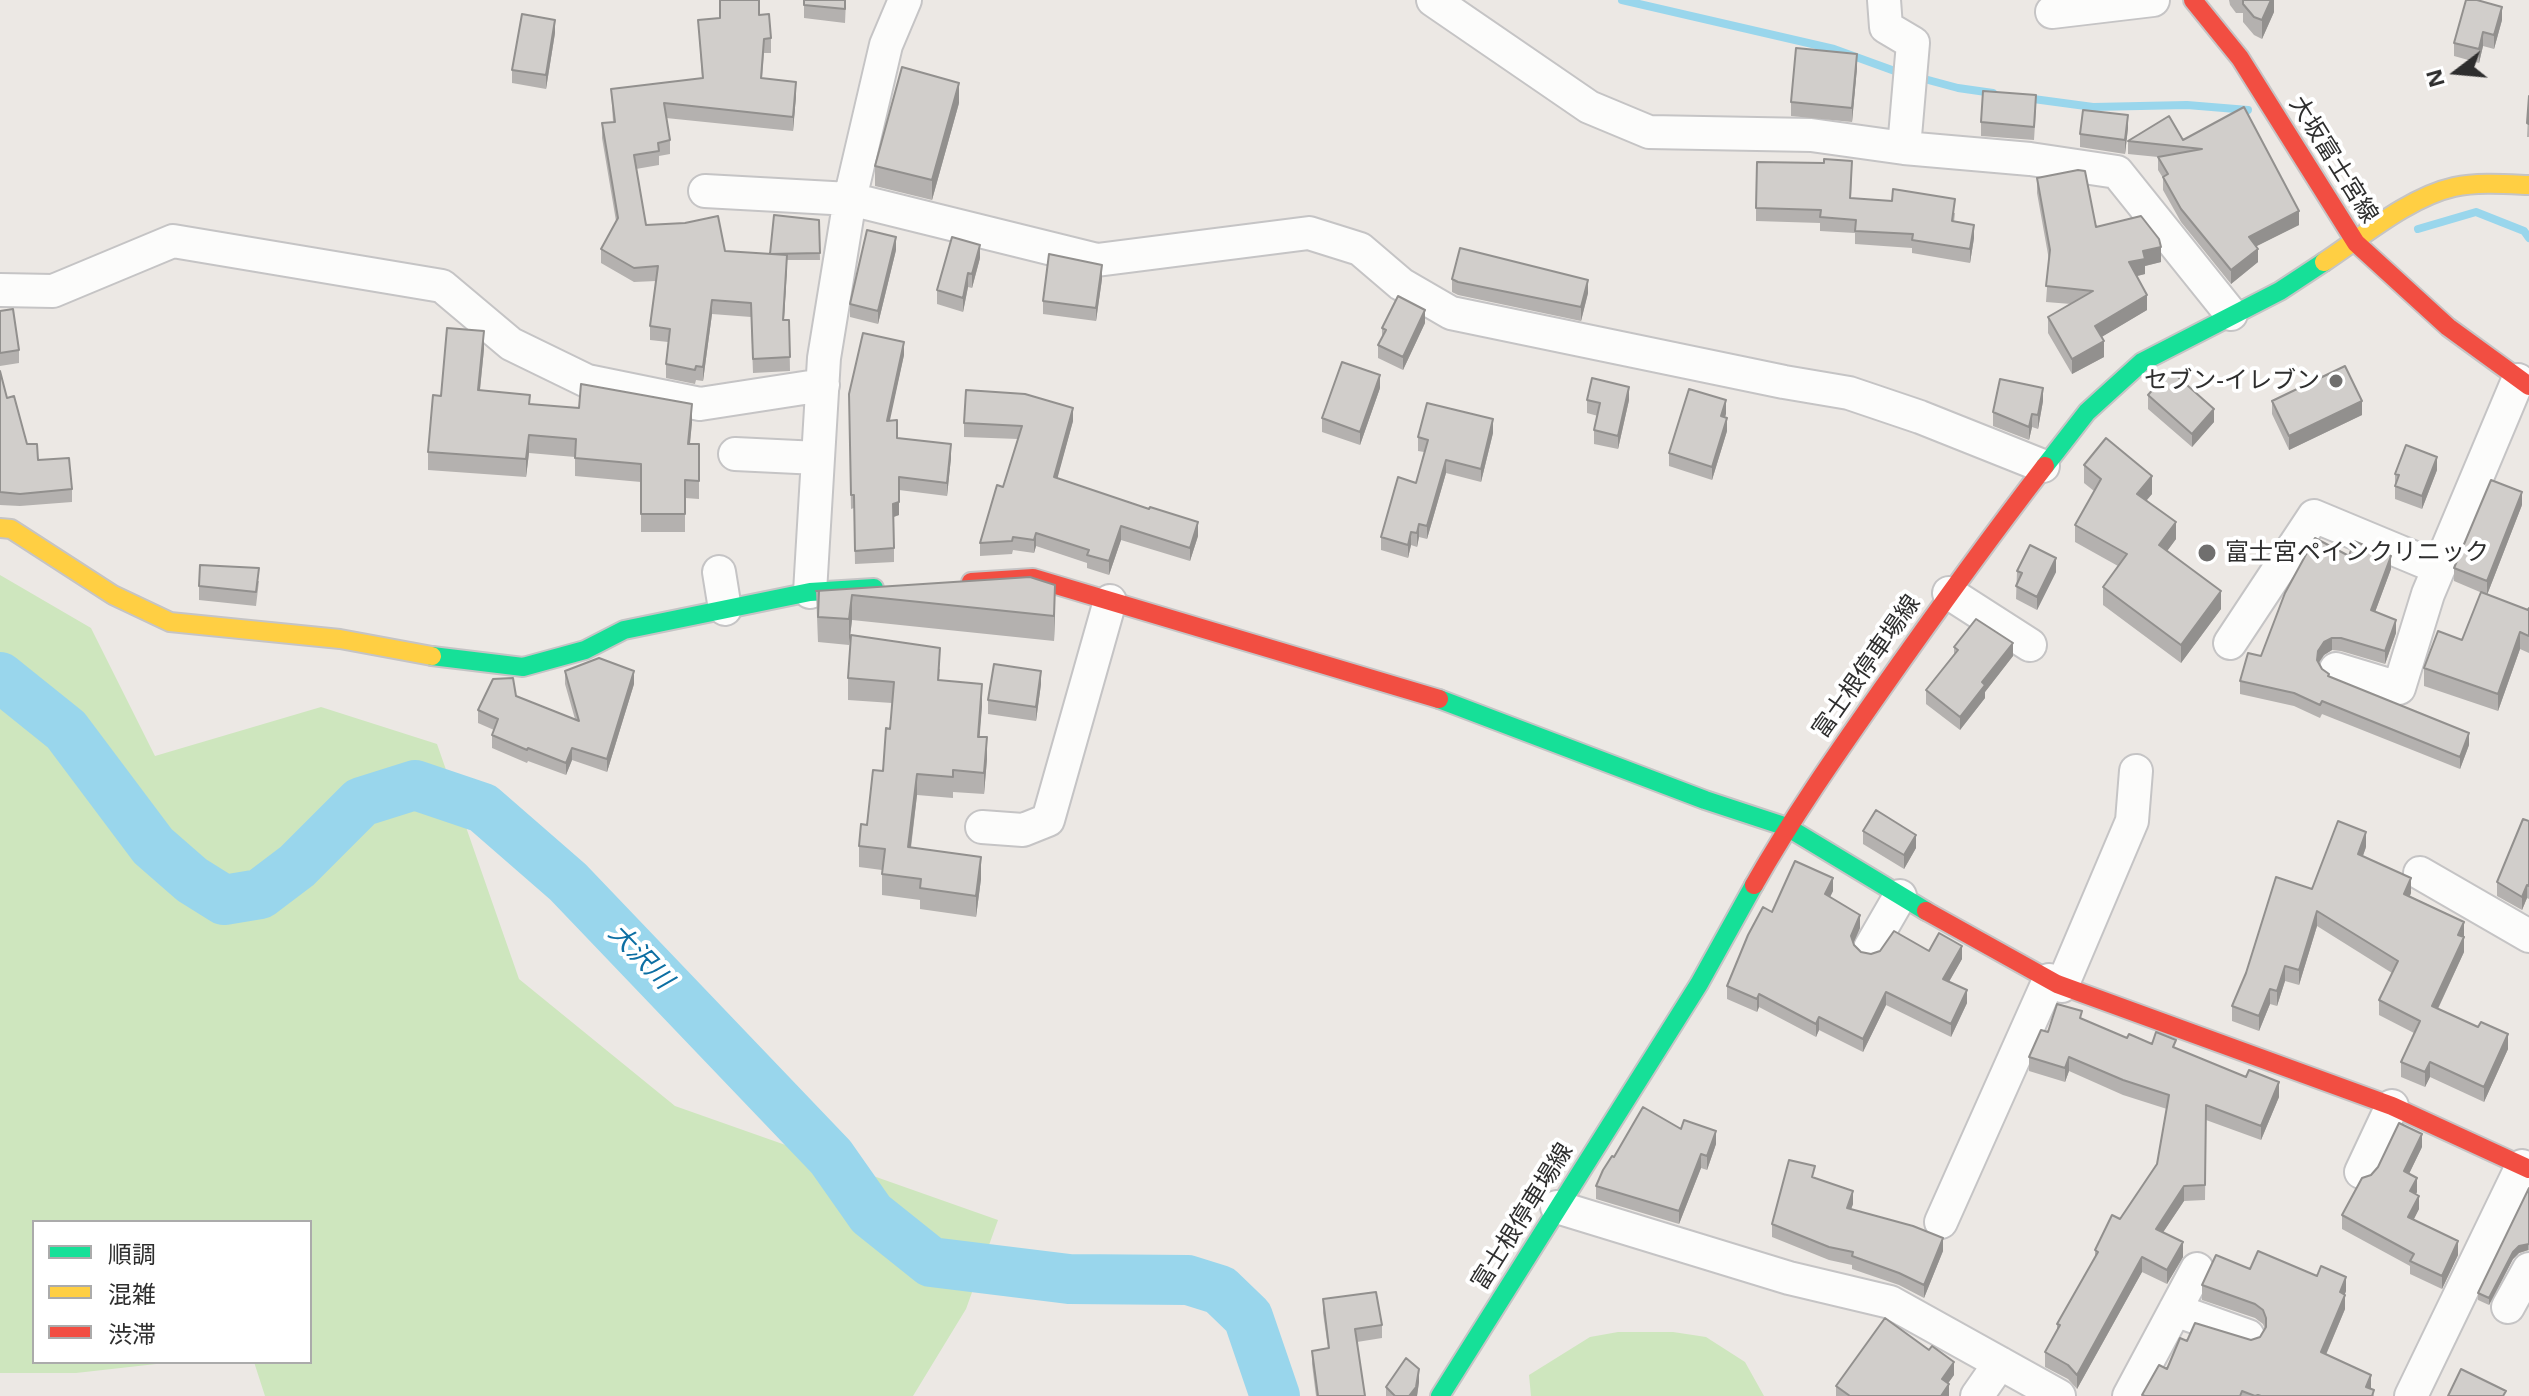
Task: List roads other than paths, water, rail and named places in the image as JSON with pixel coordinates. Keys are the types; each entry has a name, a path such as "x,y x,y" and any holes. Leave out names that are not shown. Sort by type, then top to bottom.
{"street":[{"path":"810,592 824,358 850,199 886,45 905,0"},
{"path":"1433,0 1589,107 1649,132 1811,135 1904,148 2030,159 2117,172 2231,314"},
{"path":"1884,0 1886,27 1913,43 1904,148"},
{"path":"2052,12 2153,0"},
{"name":"大坂富士宮線","path":"2193,0 2240,58 2356,243 2448,327 2524,383"},
{"name":"富士根停車場線","path":"1440,1396 1699,984 1787,827 1949,593 2087,412 2142,362 2280,291 2420,199 2454,187 2529,185"},
{"path":"705,191 850,199 1097,260 1309,233 1360,249 1401,284 1451,313 1849,393 1920,417 2043,466"},
{"path":"0,290 53,291 173,241 442,286 511,344 587,381 700,404 823,385"},
{"path":"2336,669 2399,688 2428,594 2524,383"},
{"path":"735,454 818,458"},
{"path":"2230,643 2314,516 2439,568"},
{"path":"0,528 11,529 113,595 170,622 340,639 455,660 523,667 585,650 624,630 810,592 890,587"},
{"path":"719,572 725,609"},
{"path":"953,583 1033,578 1451,703 1621,769 1787,827 1900,896 2056,983 2392,1106 2526,1168 2411,1396"},
{"path":"1949,593 2030,645"},
{"path":"982,827 1023,830 1048,820 1110,601"},
{"path":"1941,1222 2132,821 2136,771"},
{"path":"2420,873 2529,936"},
{"path":"1870,948 1900,896"},
{"path":"2361,1172 2392,1106"},
{"path":"1557,1207 1789,1278 1890,1302 2059,1396"},
{"path":"2129,1396 2197,1269"},
{"path":"2508,1307 2529,1269"},
{"path":"2175,1310 2248,1336"},
{"path":"1977,1396 2000,1363"}],"waterway":[{"path":"1622,0 1834,49 1903,74"},
{"path":"1917,77 1993,93"},
{"path":"2026,98 2093,107 2187,105 2248,110"},
{"path":"2418,229 2476,212 2524,231 2529,238"},
{"name":"大沢川","path":"0,677 66,730 153,846 192,880 224,900 260,894 297,866 361,802 415,785 483,808 568,882 831,1157 871,1214 931,1262 1069,1279 1188,1280 1220,1290 1248,1317 1275,1396"}],"place":[{"name":"セブン-イレブン","path":"2336,381"},
{"name":"富士宮ペインクリニック","path":"2207,553"}]}
